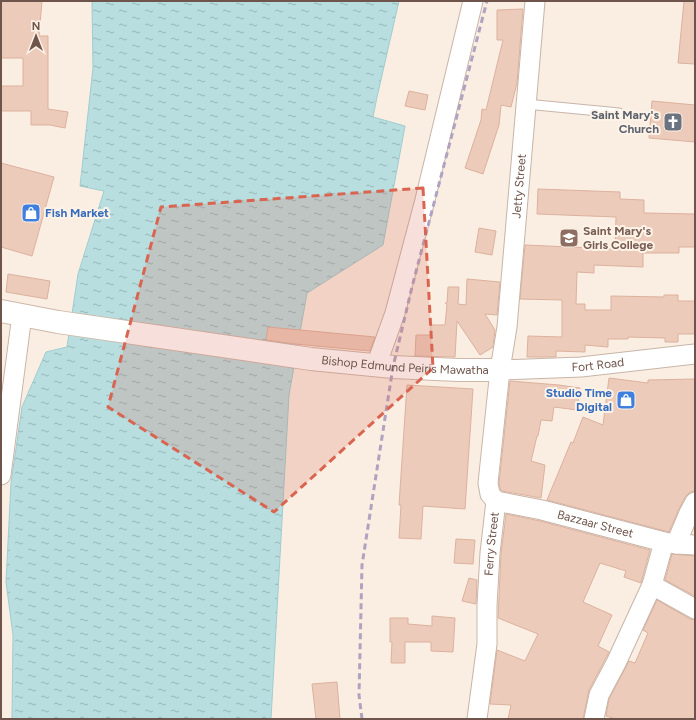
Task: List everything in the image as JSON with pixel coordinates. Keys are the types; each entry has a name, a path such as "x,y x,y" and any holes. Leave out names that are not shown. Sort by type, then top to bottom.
{"street":[{"path":"376,366 395,314 425,200 473,1"},
{"name":"Jetty Street","path":"500,370 507,327 535,1"},
{"name":"Bishop Edmund Peiris Mawatha","path":"1,311 58,322 311,359 393,367 500,370"},
{"path":"1,475 22,314"},
{"name":"Fort Road","path":"500,370 581,367 695,354"},
{"name":"Ferry Street","path":"477,719 487,644 487,605 490,553 496,501 490,494 488,483 500,370"},
{"name":"Bazzaar Street","path":"496,501 542,510 670,543 695,545"},
{"path":"594,719 599,695 616,663 670,543 695,502"},
{"path":"652,585 695,609"}],"lane":[{"path":"526,104 619,113"}],"highlighted area":[{"path":"423,188 433,368 274,512 108,407 161,207"}],"water":[{"path":"92,1 399,1 373,117 405,126 383,245 307,293 289,395 271,719 12,719 13,635 6,582 11,483 22,407 46,352 67,347 78,274 104,191 80,186 93,68"}],"building":[{"path":"1,1 42,1 39,36 48,36 48,109 68,112 65,128 50,125 31,125 31,111 1,111 1,86 23,86 23,58 1,58"},
{"path":"684,1 695,1 695,64 678,63"},
{"path":"523,9 517,83 511,107 501,105 499,125 483,174 465,168 481,120 482,109 486,110 503,40 497,40 497,10"},
{"path":"409,91 428,95 425,110 405,106"},
{"name":"Saint Mary's Church","path":"652,101 695,105 695,142 649,138"},
{"path":"1,163 54,177 32,256 1,247"},
{"path":"538,189 620,192 620,199 644,200 644,213 695,214 695,247 679,247 679,253 643,253 643,267 594,265 594,273 577,272 576,304 585,304 585,310 611,310 611,296 664,297 664,295 678,295 678,301 695,301 695,334 678,334 678,342 665,342 665,338 628,337 628,339 608,339 608,347 585,345 585,352 556,351 556,357 527,357 528,336 562,337 562,300 520,299 525,245 615,249 616,217 537,214"},
{"path":"479,228 496,231 492,255 475,252"},
{"path":"8,274 50,281 47,299 6,292"},
{"path":"467,279 500,282 497,315 485,314 495,330 493,347 480,355 457,321 455,357 415,356 416,335 431,335 431,325 445,325 447,305 445,303 447,303 448,287 459,287 458,304 466,305"},
{"path":"268,327 375,337 370,351 295,344 266,340"},
{"path":"609,378 648,383 648,380 695,379 695,491 690,492 685,497 669,532 547,500 583,417 603,425"},
{"path":"510,381 580,388 577,410 554,407 552,421 541,420 531,461 545,465 541,498 502,491 500,489 499,483"},
{"path":"407,385 473,389 465,509 423,506 421,539 399,538 401,505 399,505"},
{"path":"506,514 540,521 650,550 641,583 624,577 626,571 600,563 583,602 612,615 598,646 609,652 589,690 583,719 508,719 511,705 490,704 497,650 525,661 538,634 498,618 501,554"},
{"path":"456,539 475,540 473,564 454,563"},
{"path":"672,554 695,556 695,596 665,580"},
{"path":"469,578 477,580 476,604 462,601"},
{"path":"657,600 690,619 695,620 695,719 616,719 606,716 609,699 629,661 635,663 648,633 643,630"},
{"path":"432,616 455,618 453,652 431,651 431,642 405,642 405,663 391,663 392,642 390,642 390,618 408,618 408,624 432,626"},
{"path":"337,682 340,719 316,719 312,684"}],"railway":[{"path":"362,719 359,695 362,565 393,367 412,287 487,1"}],"place":[{"name":"Saint Mary's Church","path":"673,122"},
{"name":"Fish Market","path":"31,213"},
{"name":"Saint Mary's Girls College","path":"569,238"},
{"name":"Studio Time Digital","path":"626,400"}]}
